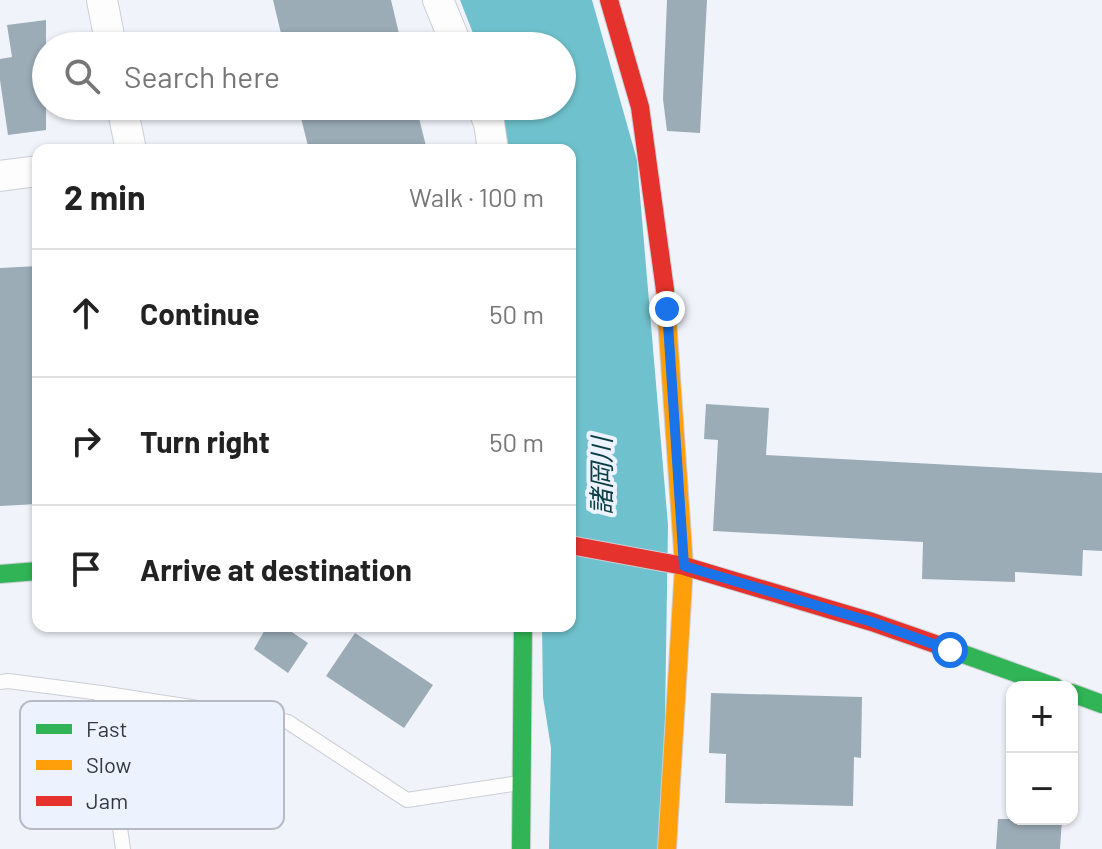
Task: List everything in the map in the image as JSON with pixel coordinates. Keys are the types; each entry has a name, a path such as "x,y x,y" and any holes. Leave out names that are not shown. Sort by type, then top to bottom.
{"street":[{"path":"102,0 108,32"},
{"path":"438,0 451,32"},
{"path":"609,0 640,107 667,309 684,566 667,849"},
{"path":"125,120 130,144"},
{"path":"488,120 492,144"},
{"path":"0,176 32,172"},
{"path":"576,546 684,566 872,622 1038,681"},
{"path":"0,574 32,571"},
{"path":"521,849 523,632"},
{"path":"1078,695 1102,704"}],"lane":[{"path":"0,682 153,701"},
{"path":"101,693 102,701"},
{"path":"284,721 407,800 523,782"},
{"path":"120,829 123,849"}],"water":[{"name":"諸岡川","path":"460,0 592,0 637,160 668,525 663,849 549,849 551,748 543,697 542,632 576,632 576,144 508,144 502,120 576,120 576,32 473,32"}],"building":[{"path":"273,0 391,0 399,32 281,32"},
{"path":"667,0 707,0 700,133 667,131 663,99"},
{"path":"46,20 46,32 32,32 32,120 46,120 46,130 8,135 0,80 0,59 12,57 7,25"},
{"path":"302,120 420,120 426,144 308,144"},
{"path":"32,266 32,504 0,506 0,268"},
{"path":"706,404 769,408 766,455 1102,473 1102,551 1083,550 1082,576 1015,572 1015,582 922,579 923,542 713,531 718,440 704,439"},
{"path":"264,632 292,632 308,643 288,673 254,649"},
{"path":"355,633 433,685 404,728 326,676"},
{"path":"711,693 862,697 861,758 854,757 853,806 725,803 726,754 709,753"},
{"path":"998,819 1006,819 1006,825 1062,825 1060,849 996,849"}],"traffic: fast":[{"path":"0,574 32,571"},
{"path":"521,849 523,632"},
{"path":"938,645 1038,681"},
{"path":"1078,695 1102,704"}],"traffic: slow":[{"path":"665,290 684,566 667,849"}],"traffic: jam":[{"path":"609,0 640,107 665,290"},
{"path":"576,546 684,566 938,645"}],"route":[{"path":"667,309 684,566 872,622 950,650"}]}
